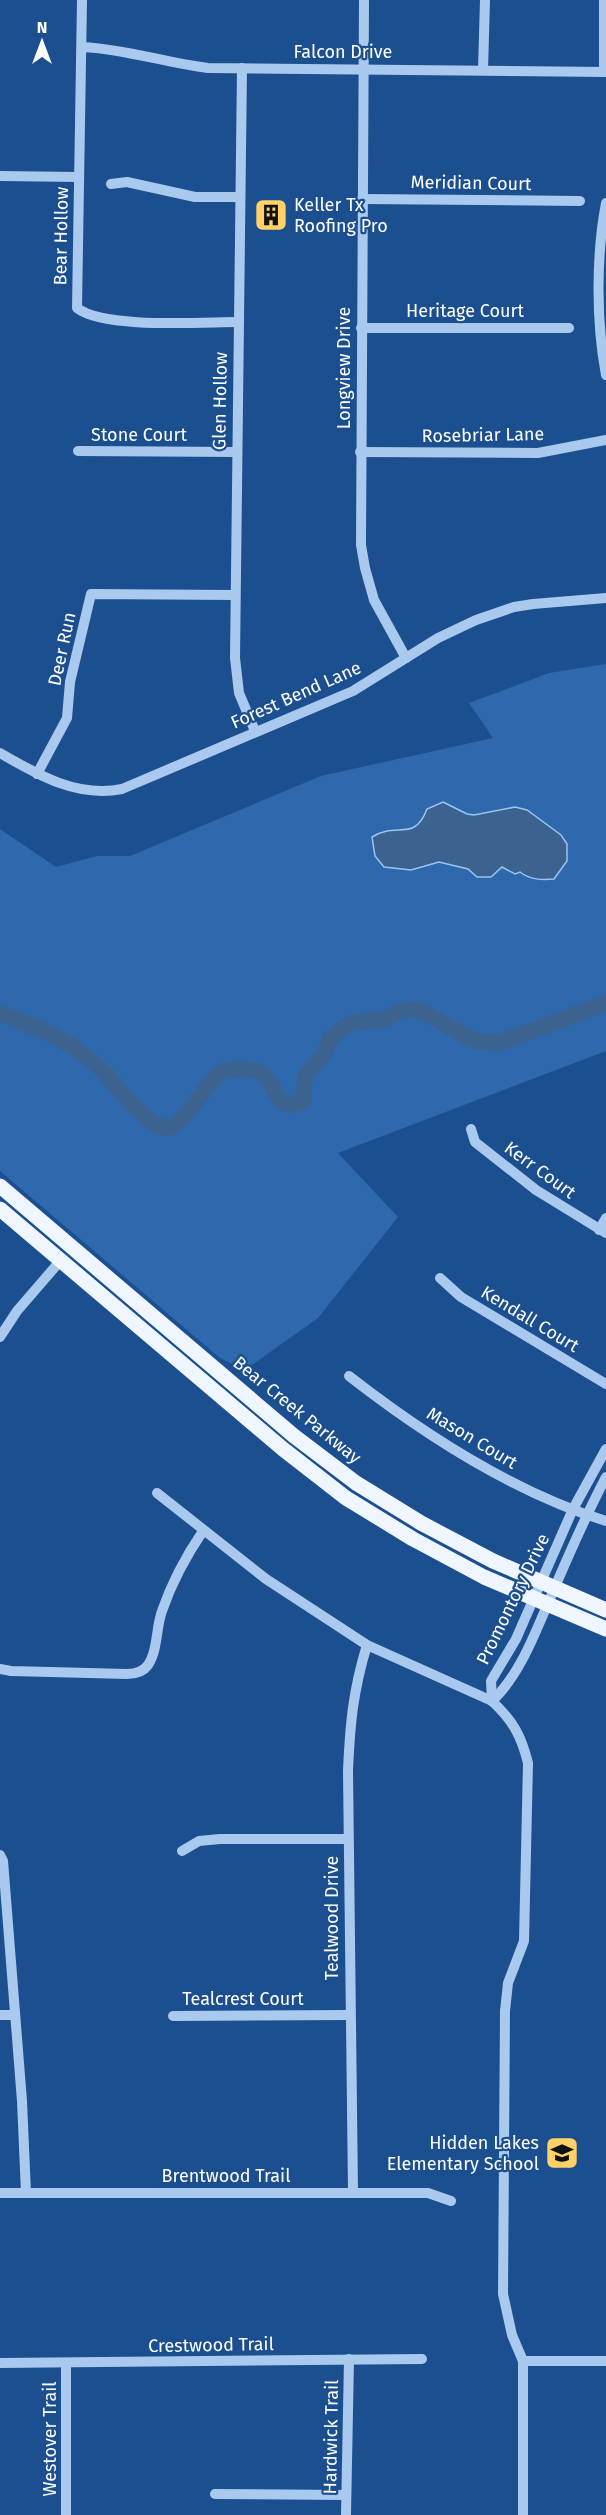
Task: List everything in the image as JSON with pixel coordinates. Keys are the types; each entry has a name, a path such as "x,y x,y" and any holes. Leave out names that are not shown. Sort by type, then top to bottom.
{"main road":[{"name":"Bear Creek Parkway","path":"0,1186 329,1463 356,1483 422,1523 493,1561 606,1610"},
{"name":"Bear Creek Parkway","path":"0,1209 283,1449 346,1498 412,1539 484,1577 606,1629"}],"street":[{"name":"Bear Hollow","path":"82,0 77,308 86,315 124,321 238,322"},
{"name":"Longview Drive","path":"364,0 361,545 374,600 406,658"},
{"path":"483,70 485,0"},
{"path":"604,0 605,72"},
{"name":"Falcon Drive","path":"82,47 108,48 182,65 242,68 605,72"},
{"name":"Glen Hollow","path":"242,68 234,595 237,681 242,704 255,731"},
{"path":"0,176 79,177"},
{"path":"111,184 127,182 195,197 240,197"},
{"name":"Meridian Court","path":"362,199 580,201"},
{"path":"606,203 601,246 600,288 601,344 606,375"},
{"name":"Heritage Court","path":"361,327 570,327"},
{"name":"Rosebriar Lane","path":"360,452 538,453 606,440"},
{"name":"Stone Court","path":"78,451 236,452"},
{"name":"Deer Run","path":"37,774 68,718 70,682 91,594 234,595"},
{"name":"Forest Bend Lane","path":"0,753 37,774 82,791 109,792 154,777 255,731 353,691 457,629 514,607 560,600 606,598"},
{"name":"Kerr Court","path":"471,1129 474,1142 527,1184 603,1232"},
{"path":"603,1232 606,1218"},
{"path":"0,1337 17,1311 61,1260"},
{"name":"Kendall Court","path":"440,1278 461,1297 606,1384"},
{"name":"Mason Court","path":"349,1376 382,1402 450,1446 528,1489 586,1515 606,1521"},
{"name":"Promontory Drive","path":"492,1701 504,1690 529,1645 556,1547 573,1509 606,1449"},
{"name":"Promontory Drive","path":"547,1586 571,1552 586,1515 606,1477"},
{"path":"156,1493 266,1580 367,1645 492,1701 508,1716 523,1740 528,1763 524,1941 508,1983 505,2011 503,2294 512,2335 523,2361 524,2515"},
{"path":"0,1669 137,1674 151,1658 161,1612 186,1556 203,1531"},
{"path":"556,1547 571,1552"},
{"name":"Promontory Drive","path":"492,1701 491,1682 540,1602"},
{"path":"516,1639 529,1645"},
{"name":"Tealwood Drive","path":"353,2192 347,1839 350,1717 356,1681 367,1645"},
{"path":"182,1851 199,1841 220,1839 347,1839"},
{"path":"0,1855 3,1861 7,1906 22,2101 26,2193"},
{"path":"0,2015 14,2015"},
{"name":"Tealcrest Court","path":"173,2016 349,2015"},
{"name":"Brentwood Trail","path":"0,2193 428,2193 451,2201"},
{"name":"Hardwick Trail","path":"346,2515 349,2359"},
{"name":"Crestwood Trail","path":"0,2364 422,2359"},
{"path":"523,2361 606,2361"},
{"name":"Westover Trail","path":"66,2363 66,2515"},
{"path":"215,2494 346,2494"}],"shaded area":[{"path":"606,664 606,1051 338,1153 398,1217 318,1318 245,1370 220,1358 0,1171 0,829 56,867 97,856 130,856 321,776 493,738 469,703 549,673"},
{"path":"443,802 474,815 515,807 527,810 561,835 567,844 567,861 554,879 532,878 520,872 515,874 502,867 491,877 477,877 468,869 439,862 411,870 384,867 375,856 372,837 389,831 410,829 422,819 427,809"}],"waterway":[{"path":"0,1013 69,1044 106,1074 143,1114 167,1128 180,1121 214,1079 220,1073 228,1070 245,1069 259,1072 264,1075 281,1102 291,1105 303,1101 305,1077 325,1052 331,1037 342,1028 355,1022 385,1019 399,1012 415,1009 478,1042 499,1043 606,1003"}],"place":[{"name":"Keller Tx Roofing Pro","path":"271,215"},
{"name":"Hidden Lakes Elementary School","path":"562,2153"}]}
